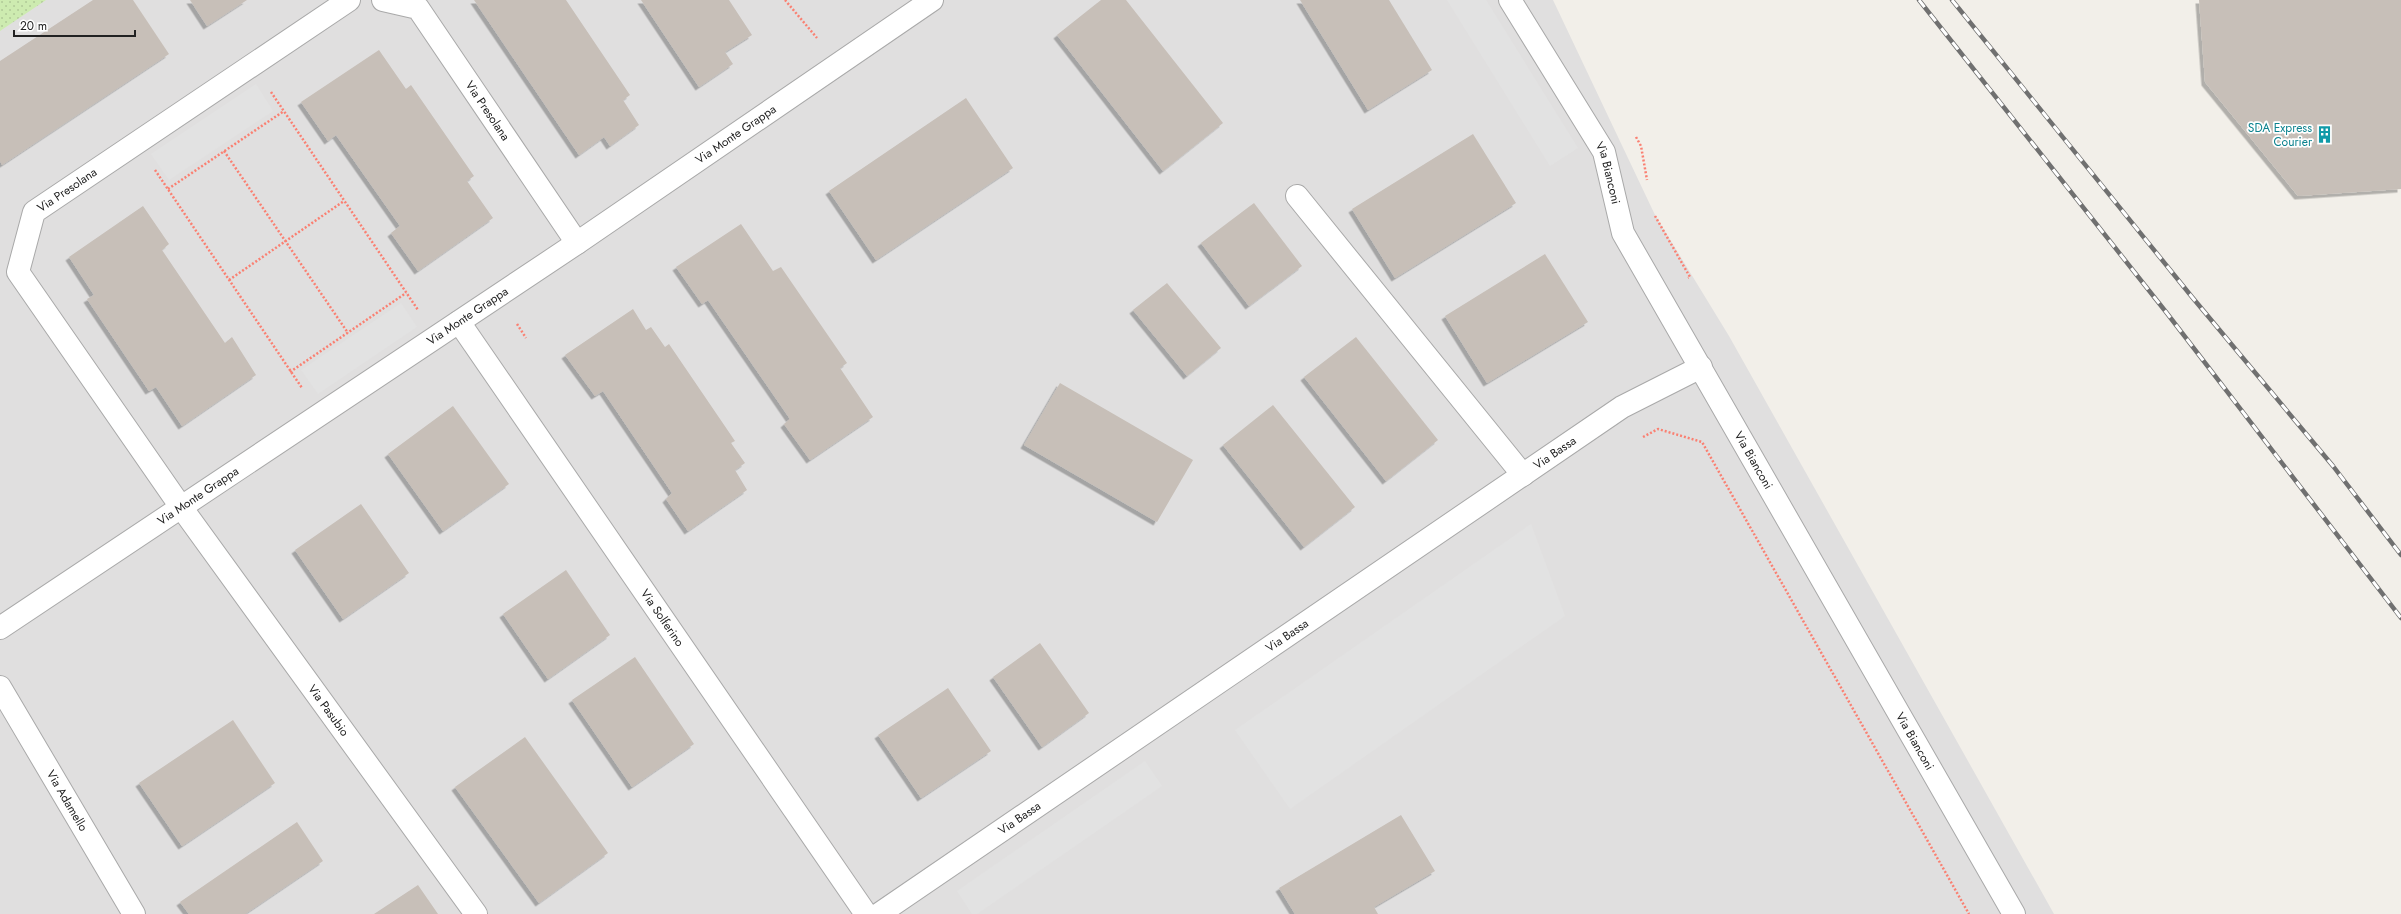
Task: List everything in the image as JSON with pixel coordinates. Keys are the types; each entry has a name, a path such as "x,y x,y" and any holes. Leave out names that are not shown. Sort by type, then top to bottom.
{"street":[{"name":"Via Presolana","path":"181,507 18,272 34,212 349,0"},
{"name":"Via Presolana","path":"383,0 418,8 577,243"},
{"name":"Via Monte Grappa","path":"0,628 577,243 932,0"},
{"name":"Via Bianconi","path":"1510,0 1604,152 1623,233 2014,914"},
{"path":"1297,196 1523,475"},
{"name":"Via Solferino","path":"459,322 866,914"},
{"name":"Via Bassa","path":"879,914 1622,407 1701,367"},
{"name":"Via Pasubio","path":"181,507 476,914"},
{"name":"Via Adamello","path":"0,687 134,914"}],"path":[{"path":"785,0 839,65"},
{"path":"253,64 436,338"},
{"path":"168,189 284,111"},
{"path":"137,143 320,415"},
{"path":"224,151 348,333"},
{"path":"229,280 344,201"},
{"path":"290,372 406,293"},
{"path":"1643,437 1658,429 1702,442 1969,914"}],"shaded area":[{"path":"0,0 1553,0 1655,215 1729,336 2054,914 0,914"},
{"path":"1447,0 1486,0 1578,148 1550,166"},
{"path":"256,84 273,111 169,180 151,154"},
{"path":"401,303 417,327 318,394 301,370"},
{"path":"1531,524 1565,616 1290,809 1235,730"},
{"path":"1145,761 1162,786 977,914 972,914 957,891"}],"green space":[{"path":"0,0 46,0 0,31"}],"building":[{"path":"93,0 133,0 169,54 2,165 0,161 0,61"},
{"path":"190,0 247,0 207,26"},
{"path":"474,0 566,0 630,95 623,100 639,125 610,146 604,137 579,155"},
{"path":"641,0 729,0 752,35 725,52 733,64 699,87"},
{"path":"1101,0 1126,0 1223,123 1163,171 1057,35"},
{"path":"1300,0 1389,0 1432,70 1368,110"},
{"name":"SDA Express Courier","path":"2199,0 2401,0 2401,189 2298,196 2205,82"},
{"path":"379,50 406,89 411,85 474,176 467,181 493,218 418,271 391,233 400,226 336,135 328,141 301,102"},
{"path":"966,98 1013,168 876,260 829,191"},
{"path":"1473,134 1516,203 1395,278 1352,209"},
{"path":"1254,203 1302,266 1249,306 1201,243"},
{"path":"143,206 169,244 162,250 225,343 232,337 256,375 182,426 156,387 149,391 87,299 94,295 69,257"},
{"path":"741,224 773,271 781,267 847,363 840,368 873,417 810,460 784,424 790,419 708,300 702,304 676,267"},
{"path":"1545,254 1588,322 1487,383 1445,316"},
{"path":"1167,283 1221,348 1187,376 1133,310"},
{"path":"633,309 646,330 651,327 665,347 669,344 735,441 731,443 745,463 735,470 747,490 688,531 666,499 672,493 603,391 595,396 565,355"},
{"path":"1356,337 1438,440 1386,481 1304,377"},
{"path":"1060,383 1193,460 1157,522 1024,445"},
{"path":"1273,405 1355,507 1304,547 1223,445"},
{"path":"453,406 509,484 443,531 388,454"},
{"path":"361,504 409,573 343,619 295,550"},
{"path":"566,570 610,635 548,679 503,614"},
{"path":"1040,643 1089,713 1042,747 993,677"},
{"path":"635,657 694,744 632,787 572,700"},
{"path":"948,688 991,751 921,798 878,735"},
{"path":"233,720 275,783 182,846 139,783"},
{"path":"525,737 608,853 539,903 455,787"},
{"path":"1401,815 1435,871 1374,907 1378,914 1295,914 1279,888"},
{"path":"297,822 323,861 245,914 189,914 180,902"},
{"path":"418,885 438,914 374,914"}],"railway":[{"path":"1919,0 2166,312 2401,618"},
{"path":"1952,0 2192,297 2333,466 2401,555"}],"place":[{"name":"SDA Express Courier","path":"2325,135"}]}
